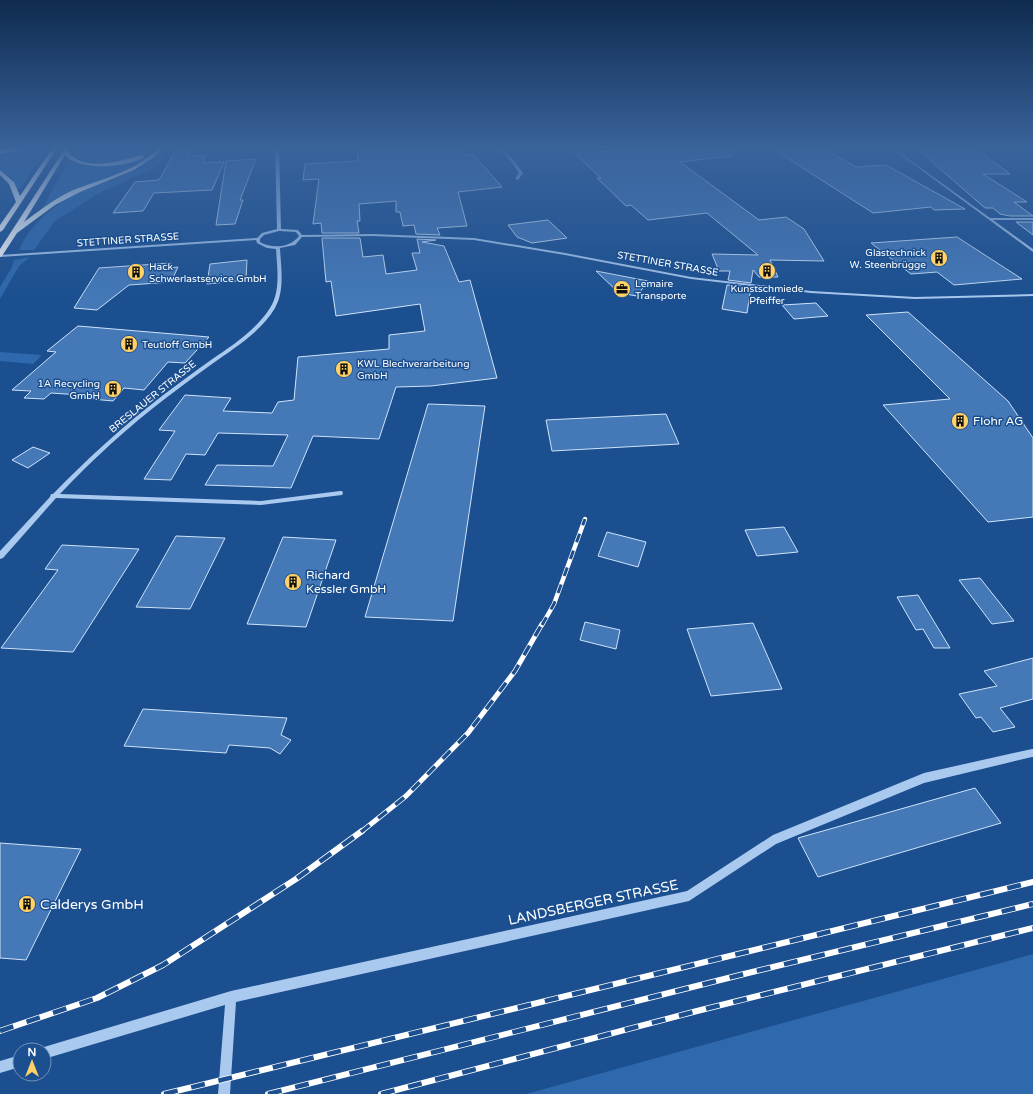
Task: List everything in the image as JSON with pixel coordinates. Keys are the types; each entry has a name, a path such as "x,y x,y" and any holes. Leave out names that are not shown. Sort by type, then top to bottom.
{"highway":[{"path":"18,198 19,202"},
{"path":"0,230 22,198"},
{"path":"1,254 35,198"},
{"path":"14,232 64,198"}],"street":[{"path":"278,198 279,230"},
{"path":"961,198 1033,251"},
{"path":"989,218 1033,219"},
{"path":"279,230 297,232 301,236 297,242 278,247 265,246 258,242 258,239 262,234 279,230"},
{"name":"STETTINER STRASSE","path":"301,236 372,235 474,239 565,254 691,278 811,292 915,298 1033,295"},
{"name":"STETTINER STRASSE","path":"1,254 258,239"},
{"name":"BRESLAUER STRASSE","path":"0,556 53,496 133,422 193,375 247,337 264,320 273,307 280,285 278,247"},
{"path":"53,496 261,503 340,493"},
{"name":"LANDSBERGER STRASSE","path":"52,1051 231,997 689,896 774,840 781,837 924,778 1032,753"},
{"path":"224,1094 231,997"},
{"path":"0,1067 12,1063"}],"shaded area":[{"path":"48,198 64,198 40,212"},
{"path":"91,198 55,221 34,250 19,250 31,230 39,221 66,199"},
{"path":"30,257 19,266 0,299 0,287 12,267 14,260"},
{"path":"0,352 42,355 33,364 0,361"},
{"path":"1033,954 1033,1094 526,1094"}],"building":[{"path":"124,198 151,198 143,211 113,213"},
{"path":"220,198 241,198 240,200 243,200 235,224 216,225"},
{"path":"316,198 460,198 467,226 437,228 440,235 416,234 414,225 403,226 400,212 396,212 396,201 359,204 360,221 357,221 359,233 322,233 321,223 313,224"},
{"path":"618,198 729,198 759,220 786,217 804,229 824,261 770,260 778,277 759,277 753,270 751,283 728,280 730,271 719,271 712,254 758,255 707,213 648,220 631,205 626,206"},
{"path":"850,198 945,198 965,209 934,210 931,207 873,213"},
{"path":"974,198 1021,198 1027,202 1014,202 1033,216 1010,216 1000,214 993,208 985,208"},
{"path":"548,220 567,238 532,243 517,237 508,225"},
{"path":"1016,222 1033,222 1033,235"},
{"name":"Glastechnick W. Steenbrügge","path":"957,237 1022,279 954,285 937,272 911,274 871,243"},
{"path":"322,238 360,238 363,257 383,255 386,274 417,270 412,253 420,253 417,239 436,240 422,242 444,246 459,282 470,280 497,378 431,386 396,387 379,439 313,436 291,488 205,485 217,465 273,466 288,435 218,433 205,455 186,454 171,480 144,479 175,431 159,430 185,395 231,398 223,411 272,413 278,402 294,400 298,357 389,349 389,335 425,331 420,304 336,316 331,281 326,282"},
{"path":"247,260 246,280 207,284 210,264"},
{"path":"171,263 169,268 178,267 171,282 129,285 97,310 74,308 99,268"},
{"path":"596,271 648,281 637,296 619,293"},
{"path":"727,285 751,287 747,313 722,309"},
{"path":"816,303 828,316 794,319 782,305"},
{"name":"Flohr AG","path":"908,312 1008,401 1033,438 1033,517 988,522 883,405 950,399 866,315"},
{"path":"78,326 209,337 185,363 168,362 144,390 124,388 113,401 92,399 95,396 51,393 44,399 24,398 31,391 12,390 56,352 47,351"},
{"path":"428,404 485,406 453,621 365,617"},
{"path":"666,414 679,444 552,451 546,420"},
{"path":"33,447 50,453 28,468 12,460"},
{"path":"784,527 798,552 757,556 745,530"},
{"path":"607,532 646,542 638,567 598,556"},
{"path":"176,536 225,538 190,609 136,607"},
{"name":"Richard Kessler GmbH","path":"283,537 336,540 306,627 247,624"},
{"path":"62,545 139,549 73,652 1,648 58,570 45,569"},
{"path":"980,578 1014,621 992,624 959,580"},
{"path":"918,595 950,648 934,648 923,629 916,630 897,597"},
{"path":"585,622 620,630 616,649 580,640"},
{"path":"753,623 782,689 711,696 687,629"},
{"path":"1033,658 1033,699 1000,708 1015,727 993,732 981,717 976,718 959,694 997,686 984,671"},
{"path":"143,709 287,718 281,735 291,740 280,754 270,748 229,745 226,753 124,746"},
{"path":"975,788 1001,823 818,877 798,838"},
{"name":"Calderys GmbH","path":"0,843 81,849 26,960 0,958"}],"railway":[{"path":"542,625 554,604 585,519"},
{"path":"361,832 406,796 468,733 515,671 542,624"},
{"path":"0,1031 97,998 163,965 296,879 362,831"},
{"path":"164,1094 1033,882"},
{"path":"268,1094 744,974 1033,904"},
{"path":"381,1094 697,1011 1033,928"}],"place":[{"name":"Glastechnick W. Steenbrügge","path":"939,258"},
{"name":"Kunstschmiede Pfeiffer","path":"767,271"},
{"name":"Hack Schwerlastservice GmbH","path":"136,272"},
{"name":"Lemaire Transporte","path":"622,289"},
{"name":"Teutloff GmbH","path":"129,344"},
{"name":"KWL Blechverarbeitung GmbH","path":"344,369"},
{"name":"1A Recycling GmbH","path":"113,389"},
{"name":"Flohr AG","path":"960,421"},
{"name":"Richard Kessler GmbH","path":"293,582"},
{"name":"Calderys GmbH","path":"27,904"}]}
